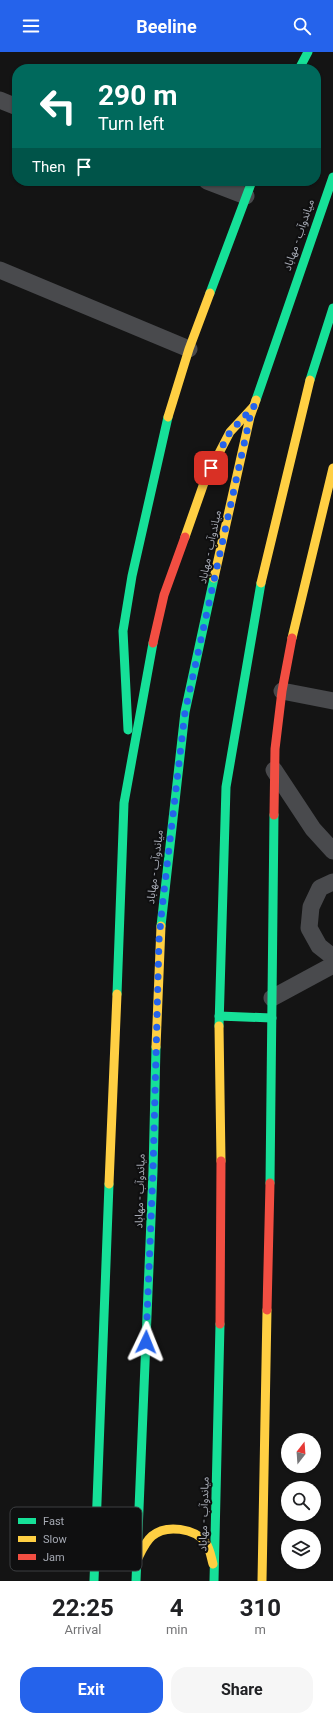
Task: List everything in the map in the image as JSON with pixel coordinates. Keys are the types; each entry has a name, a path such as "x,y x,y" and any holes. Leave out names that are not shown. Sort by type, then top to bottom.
{"street":[{"path":"0,100 12,105"},
{"name":"میاندوآب - مهاباد","path":"139,1507 153,1171 159,940 185,712 250,417 325,196 333,177"},
{"path":"132,757 127,726 123,631 132,576 170,406 189,349 249,188 237,186"},
{"path":"0,270 189,349"},
{"name":"میاندوآب - مهاباد","path":"214,1581 220,1373 219,1016 226,787 262,578 305,397 333,308"},
{"path":"97,1507 124,803 150,655 164,595 205,480 230,432 254,406"},
{"path":"262,1581 274,940 274,770 282,691 294,628 333,468"},
{"path":"282,691 333,702"},
{"path":"274,770 313,829 333,851"},
{"path":"333,882 320,888 311,907 309,928 319,946 333,958"},
{"path":"272,998 333,965"},
{"path":"219,1016 272,1018"},
{"path":"142,1550 145,1544 153,1535 162,1531 187,1531 197,1535 206,1542 214,1569"},
{"path":"94,1571 94,1581"},
{"name":"میاندوآب - مهاباد","path":"136,1571 136,1581"}],"traffic: fast":[{"path":"302,64 308,52"},
{"path":"256,400 333,177"},
{"path":"210,293 250,186"},
{"path":"310,380 333,308"},
{"path":"128,730 123,631 132,576 168,417"},
{"path":"161,926 185,712 214,578"},
{"path":"219,1026 226,787 261,583"},
{"path":"117,994 124,803 153,643"},
{"path":"270,1183 274,815"},
{"path":"219,1016 272,1018"},
{"path":"139,1507 153,1171 156,1047"},
{"path":"97,1507 109,1184"},
{"path":"214,1581 220,1324"},
{"path":"94,1571 94,1581"},
{"path":"136,1571 136,1581"}],"traffic: slow":[{"path":"168,417 189,349 210,293"},
{"path":"261,583 310,380"},
{"path":"214,578 250,417 256,400"},
{"path":"185,537 205,480 230,432 254,406"},
{"path":"292,638 333,468"},
{"path":"156,1047 161,926"},
{"path":"109,1184 117,994"},
{"path":"219,1026 221,1161"},
{"path":"262,1581 267,1310"},
{"path":"142,1550 150,1538 158,1532 180,1529 195,1534 206,1543 213,1564"}],"traffic: jam":[{"path":"153,643 164,595 185,537"},
{"path":"274,815 275,749 282,691 292,638"},
{"path":"220,1324 221,1161"},
{"path":"267,1310 270,1183"}],"route":[{"path":"146,1342 153,1171 159,940 185,712 215,582 250,417 254,406 230,432 211,468"}]}
